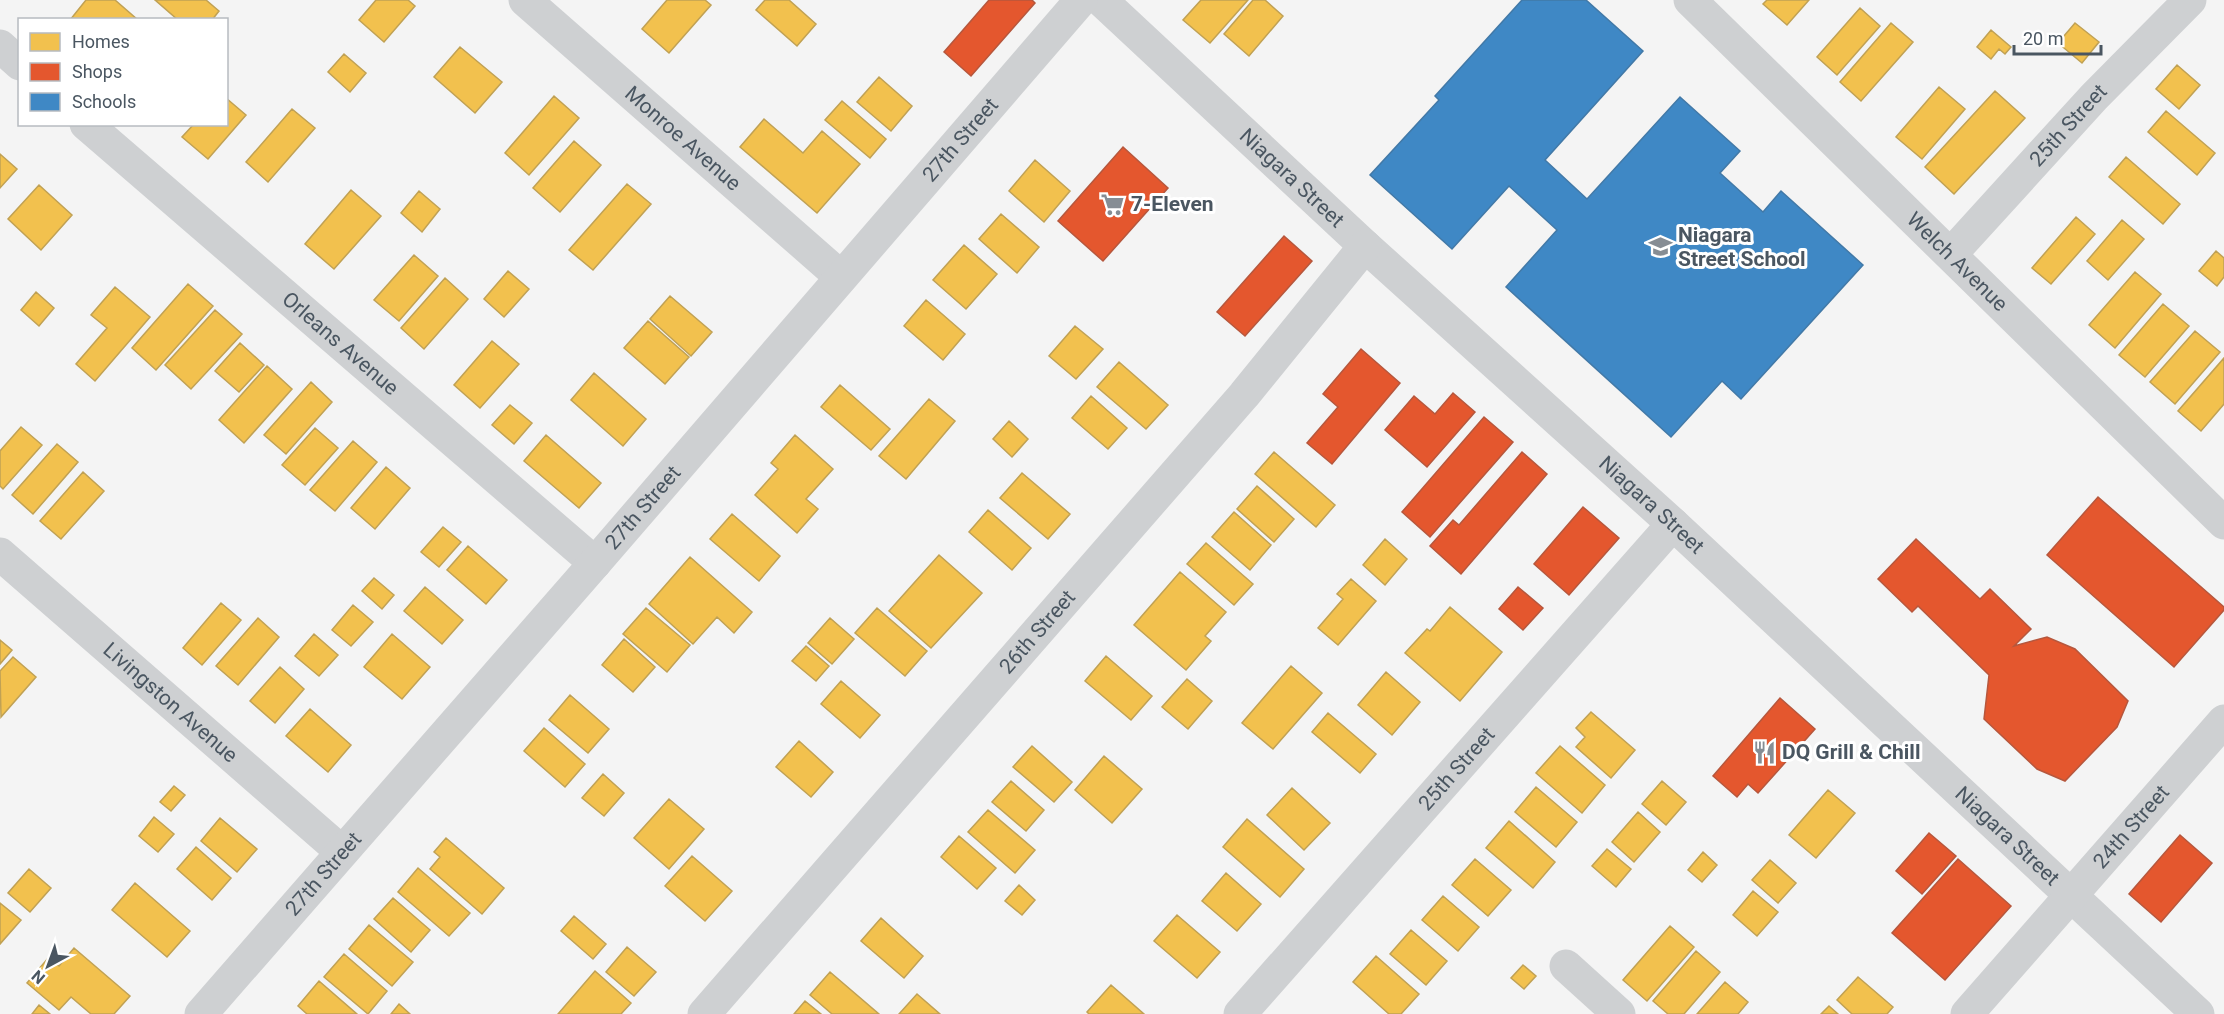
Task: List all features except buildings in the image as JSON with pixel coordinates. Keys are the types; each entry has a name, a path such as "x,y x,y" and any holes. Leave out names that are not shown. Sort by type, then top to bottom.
{"street":[{"name":"Monroe Avenue","path":"525,0 841,277"},
{"name":"27th Street","path":"201,1014 1082,0"},
{"name":"Niagara Street","path":"1101,0 1365,246 1673,524 2198,1014"},
{"name":"Welch Avenue","path":"1690,0 2224,523"},
{"name":"25th Street","path":"1951,254 2094,97 2190,0"},
{"path":"0,46 18,62"},
{"name":"Orleans Avenue","path":"88,126 595,563"},
{"name":"26th Street","path":"704,1014 1244,395 1365,246"},
{"name":"25th Street","path":"1240,1014 1673,524"},
{"name":"Livingston Avenue","path":"0,554 342,852"},
{"name":"24th Street","path":"1967,1014 2224,721"},
{"path":"1566,966 1619,1014"}],"place":[{"name":"7-Eleven","path":"1113,204"},
{"name":"Niagara Street School","path":"1660,247"},
{"name":"DQ Grill & Chill","path":"1764,752"}]}
